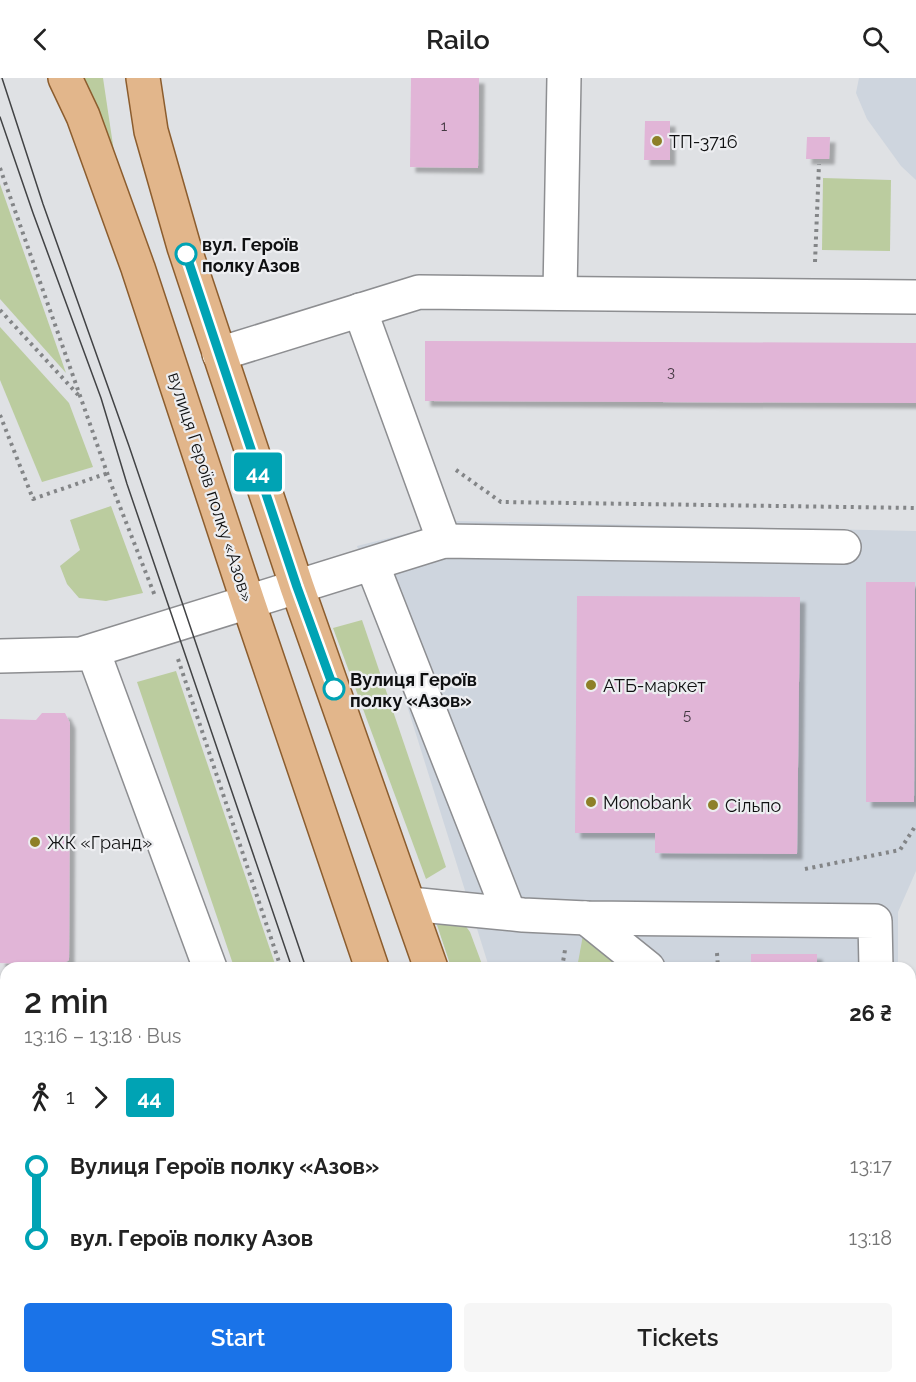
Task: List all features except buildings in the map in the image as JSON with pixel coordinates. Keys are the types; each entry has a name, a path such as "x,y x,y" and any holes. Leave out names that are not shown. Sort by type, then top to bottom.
{"main road":[{"name":"вулиця Героїв полку «Азов»","path":"65,78 83,116 138,268 370,962"},
{"path":"142,78 151,131 184,247 297,587 429,962"}],"lane":[{"path":"560,293 564,78"},
{"path":"219,354 419,292 916,297"},
{"path":"360,310 444,541"},
{"path":"0,656 81,654 93,651 444,541 844,547"},
{"path":"372,564 509,913"},
{"path":"93,651 208,962"},
{"path":"410,904 586,918 875,921 876,962"},
{"path":"586,918 641,962"}],"path":[{"path":"814,295 819,164"},
{"path":"0,168 108,473 167,628 279,962"},
{"path":"0,310 82,400"},
{"path":"0,415 33,499 108,473"},
{"path":"453,468 501,502 916,508"},
{"path":"805,869 900,850 916,825"}],"shaded area":[{"path":"859,78 916,78 916,180 901,166 867,119 856,93"},
{"path":"457,521 916,531 916,871 898,912 898,962 487,962 357,546"}],"green space":[{"path":"83,78 103,78 117,172"},
{"path":"823,178 891,180 890,251 822,250"},
{"path":"0,184 66,373 0,299"},
{"path":"0,327 69,403 93,467 42,482 0,380"},
{"path":"111,506 143,593 106,601 79,598 67,584 60,566 80,550 70,520"},
{"path":"362,620 446,867 426,879 333,628"},
{"path":"176,671 274,962 232,962 137,682"},
{"path":"462,921 470,932 481,962 449,962 437,925"},
{"path":"583,935 615,962 578,962"}],"tram line":[{"path":"2,78 43,204 129,446 304,962"},
{"path":"0,117 101,398 127,484 290,962"}],"bus line":[{"name":"44","path":"186,254 297,587 334,689"}],"place":[{"name":"ТП-3716","path":"657,141"},
{"name":"вул. Героїв полку Азов","path":"186,254"},
{"name":"АТБ-маркет","path":"591,685"},
{"name":"Вулиця Героїв полку «Азов»","path":"334,689"},
{"name":"Monobank","path":"591,802"},
{"name":"Сільпо","path":"713,805"},
{"name":"ЖК «Гранд»","path":"35,842"}]}
